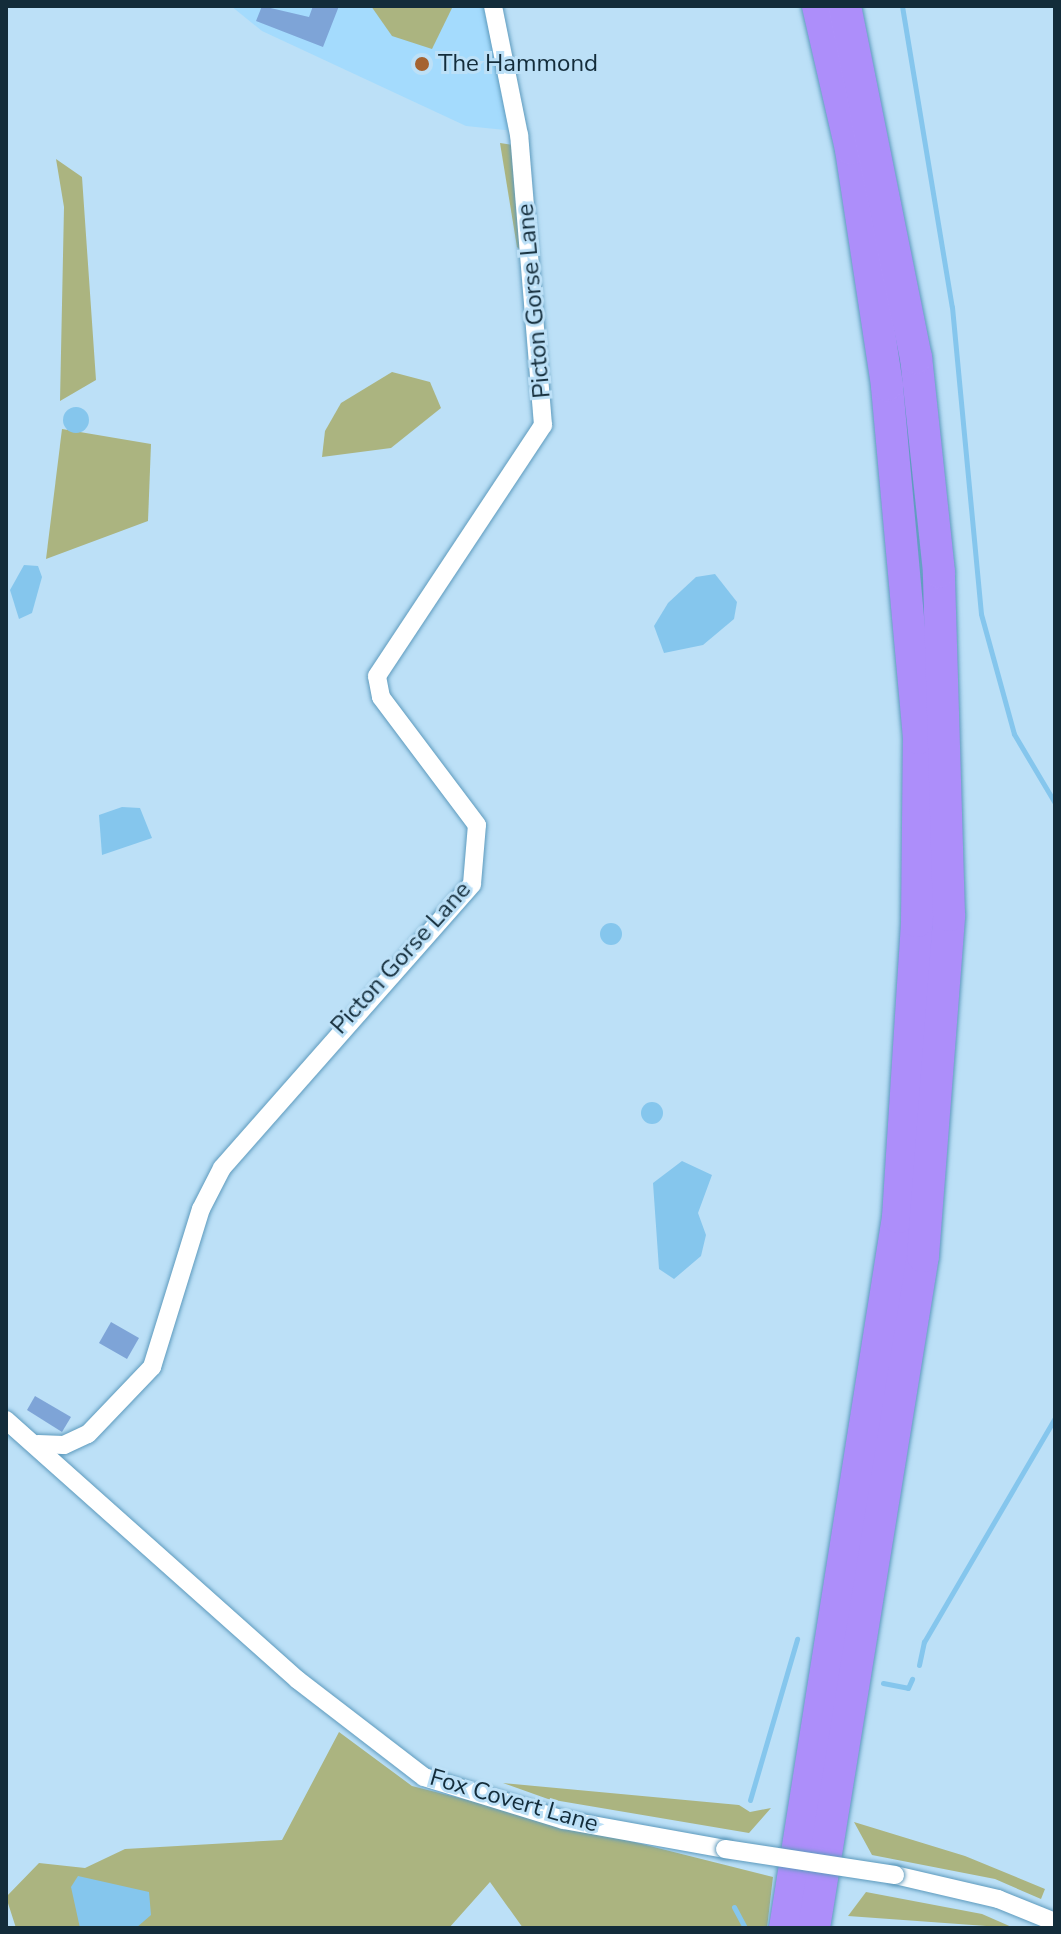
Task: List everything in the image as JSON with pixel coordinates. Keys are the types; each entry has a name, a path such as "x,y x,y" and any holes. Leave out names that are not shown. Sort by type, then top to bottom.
{"highway":[{"path":"785,1928 898,1217 917,921 918,723 890,416 851,149 818,6"},
{"path":"814,1928 923,1256 949,915 939,572 916,358 845,6"}],"street":[{"name":"Picton Gorse Lane","path":"38,1444 64,1445 88,1434 152,1367 201,1209 222,1168 472,884 477,825 381,697 377,676 543,425 519,135 493,6"},
{"name":"Fox Covert Lane","path":"6,1420 38,1444 298,1680 424,1777 564,1820 895,1875 998,1899 1055,1922"}],"shaded area":[{"name":"The Hammond","path":"231,6 487,6 514,131 466,126 262,31"},
{"path":"76,407 85,411 89,420 85,429 76,433 67,429 63,420 67,411"},
{"path":"24,565 38,566 42,577 32,613 19,619 10,590"},
{"path":"715,574 737,602 734,619 703,645 664,653 654,626 668,603 696,577"},
{"path":"122,807 140,808 152,838 102,855 99,815"},
{"path":"611,923 619,926 622,934 619,942 611,945 603,942 600,934 603,926"},
{"path":"652,1102 660,1105 663,1113 660,1121 652,1124 644,1121 641,1113 644,1105"},
{"path":"682,1161 712,1175 698,1213 706,1235 701,1256 674,1279 659,1269 653,1183"},
{"path":"78,1876 149,1892 151,1915 136,1928 80,1928 71,1887"}],"green space":[{"path":"371,6 453,6 432,49 392,36"},
{"path":"500,143 513,145 525,254 517,247"},
{"path":"56,159 82,177 96,380 60,401 64,207"},
{"path":"392,372 430,382 441,408 391,448 322,457 325,431 341,403"},
{"path":"62,429 151,444 148,521 46,559"},
{"path":"339,1732 412,1786 773,1877 767,1928 523,1928 490,1882 449,1928 16,1928 6,1897 39,1863 85,1868 125,1849 282,1840"},
{"path":"503,1783 739,1805 750,1812 771,1808 749,1833 548,1799"},
{"path":"854,1822 965,1856 1045,1889 1041,1899 995,1879 872,1855"},
{"path":"866,1892 982,1914 1014,1928 848,1916"}],"building":[{"path":"262,6 309,17 313,6 339,6 323,47 256,21"},
{"path":"111,1322 139,1338 127,1359 99,1343"},
{"path":"35,1396 71,1417 62,1432 27,1410"}],"waterway":[{"path":"902,6 952,307 981,614 1014,734 1055,803"},
{"path":"919,1665 924,1642 1055,1418"},
{"path":"750,1800 797,1639"},
{"path":"883,1683 908,1688 912,1679"},
{"path":"734,1907 745,1928"}],"place":[{"name":"The Hammond","path":"422,64"}]}
